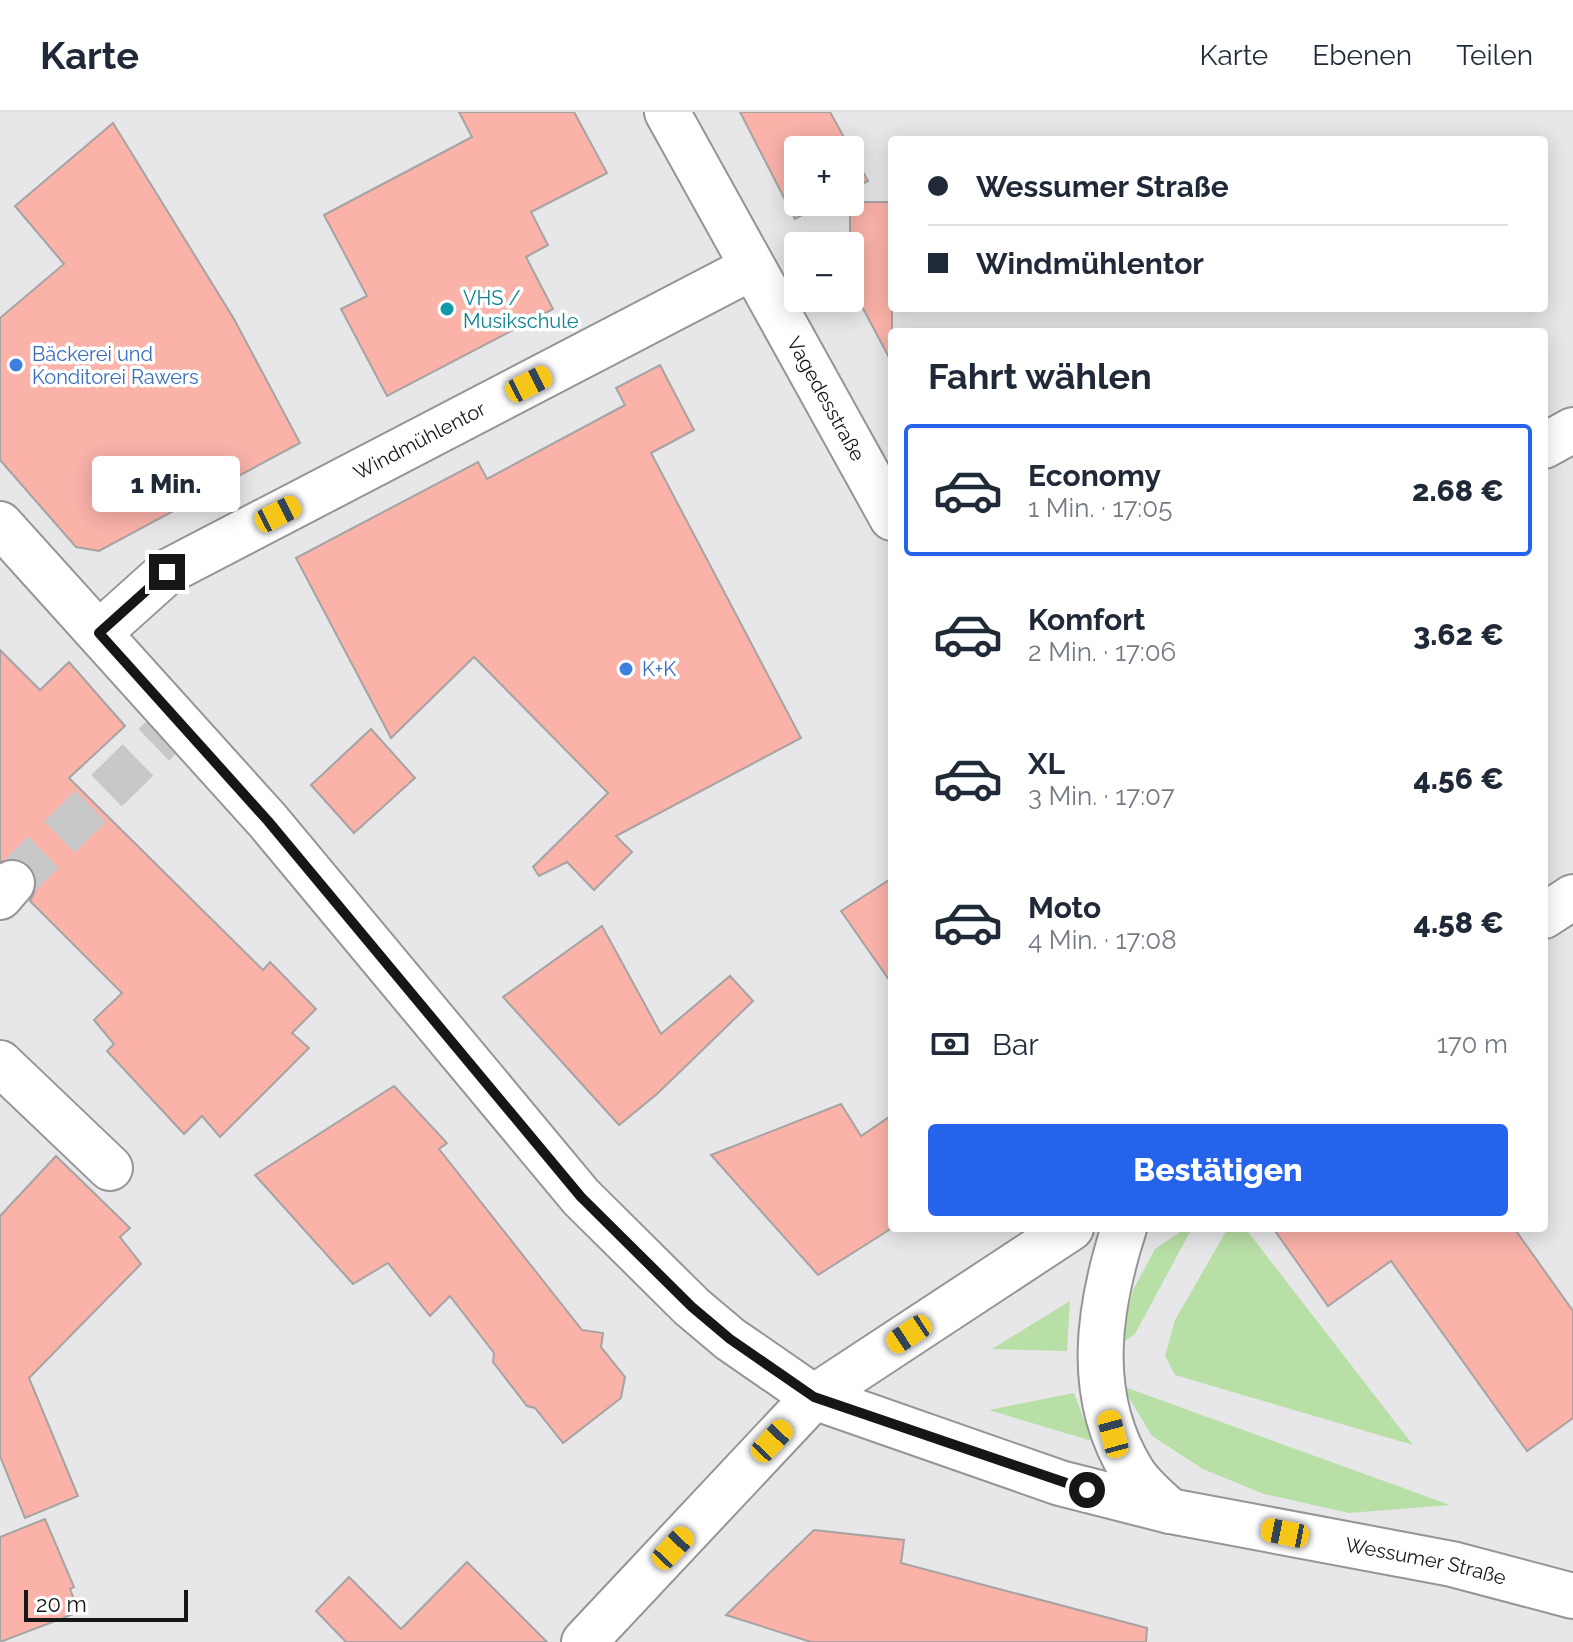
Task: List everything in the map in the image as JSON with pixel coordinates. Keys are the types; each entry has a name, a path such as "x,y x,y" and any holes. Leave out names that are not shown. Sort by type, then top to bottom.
{"street":[{"name":"Vagedesstraße","path":"667,112 888,511"},
{"name":"Windmühlentor","path":"99,633 167,572 751,268"},
{"path":"1548,444 1573,430"},
{"name":"Wessumer Straße","path":"0,524 268,821 581,1197 692,1307 730,1339 814,1397 1060,1483 1170,1511 1452,1564 1573,1596"},
{"path":"1548,913 1573,897"},
{"path":"0,1063 110,1168"},
{"path":"584,1642 814,1397 1065,1232"},
{"path":"1123,1232 1101,1322 1099,1383 1113,1434 1133,1474 1170,1511"}],"green space":[{"path":"1180,1232 1190,1232 1135,1334 1120,1344 1133,1290 1155,1249"},
{"path":"1226,1232 1248,1232 1413,1445 1175,1375 1165,1356 1175,1320"},
{"path":"1070,1301 1067,1351 992,1349"},
{"path":"1122,1386 1450,1505 1349,1513 1264,1494 1203,1469 1152,1436"},
{"path":"1074,1393 1092,1441 989,1410"}],"building":[{"path":"459,112 574,112 607,173 531,212 548,245 526,257 553,309 387,396 341,309 367,296 324,215 472,137"},
{"path":"740,112 830,112 843,136 784,136 784,198"},
{"path":"113,123 234,319 300,443 99,551 76,547 0,460 0,318 64,264 15,206"},
{"path":"864,202 888,202 888,312 892,312 892,328 888,328 888,355 864,310 864,232 850,232 850,216 864,216"},
{"name":"K+K","path":"660,365 694,430 651,453 801,738 616,836 632,852 594,890 567,862 539,876 533,867 608,793 474,657 391,738 296,558 478,462 487,479 625,405 616,388"},
{"path":"0,650 40,690 69,662 125,726 69,778 263,970 270,962 316,1009 292,1033 309,1048 220,1137 202,1116 184,1134 107,1051 114,1044 94,1020 122,993 30,901 37,887 36,875 29,865 16,858 0,862"},
{"path":"371,729 415,778 354,833 311,785"},
{"path":"888,881 888,978 841,911"},
{"path":"602,926 661,1034 730,976 753,1001 657,1094 619,1125 503,997"},
{"path":"394,1086 447,1143 439,1149 582,1330 603,1333 601,1347 625,1377 621,1398 563,1443 535,1408 527,1406 493,1362 494,1353 450,1296 430,1316 388,1263 353,1284 255,1175"},
{"path":"841,1104 861,1136 888,1118 888,1231 818,1275 711,1155"},
{"path":"56,1156 130,1228 120,1237 141,1264 29,1378 78,1496 25,1518 0,1456 0,1216"},
{"path":"1276,1232 1517,1232 1573,1311 1573,1418 1527,1451 1391,1261 1328,1306"},
{"path":"45,1519 74,1587 70,1589 79,1612 0,1642 0,1537"},
{"path":"814,1530 904,1540 901,1563 1147,1628 1146,1642 811,1642 726,1615"},
{"path":"467,1562 547,1642 346,1642 316,1611 349,1577 401,1629"}],"tunnel":[{"path":"12,883 178,721"}],"place":[{"name":"VHS / Musikschule","path":"447,309"},
{"name":"Bäckerei und Konditorei Rawers","path":"16,365"},
{"name":"K+K","path":"626,669"}],"route":[{"path":"167,572 99,633 268,821 581,1197 692,1307 730,1339 814,1397 1087,1490"}]}
